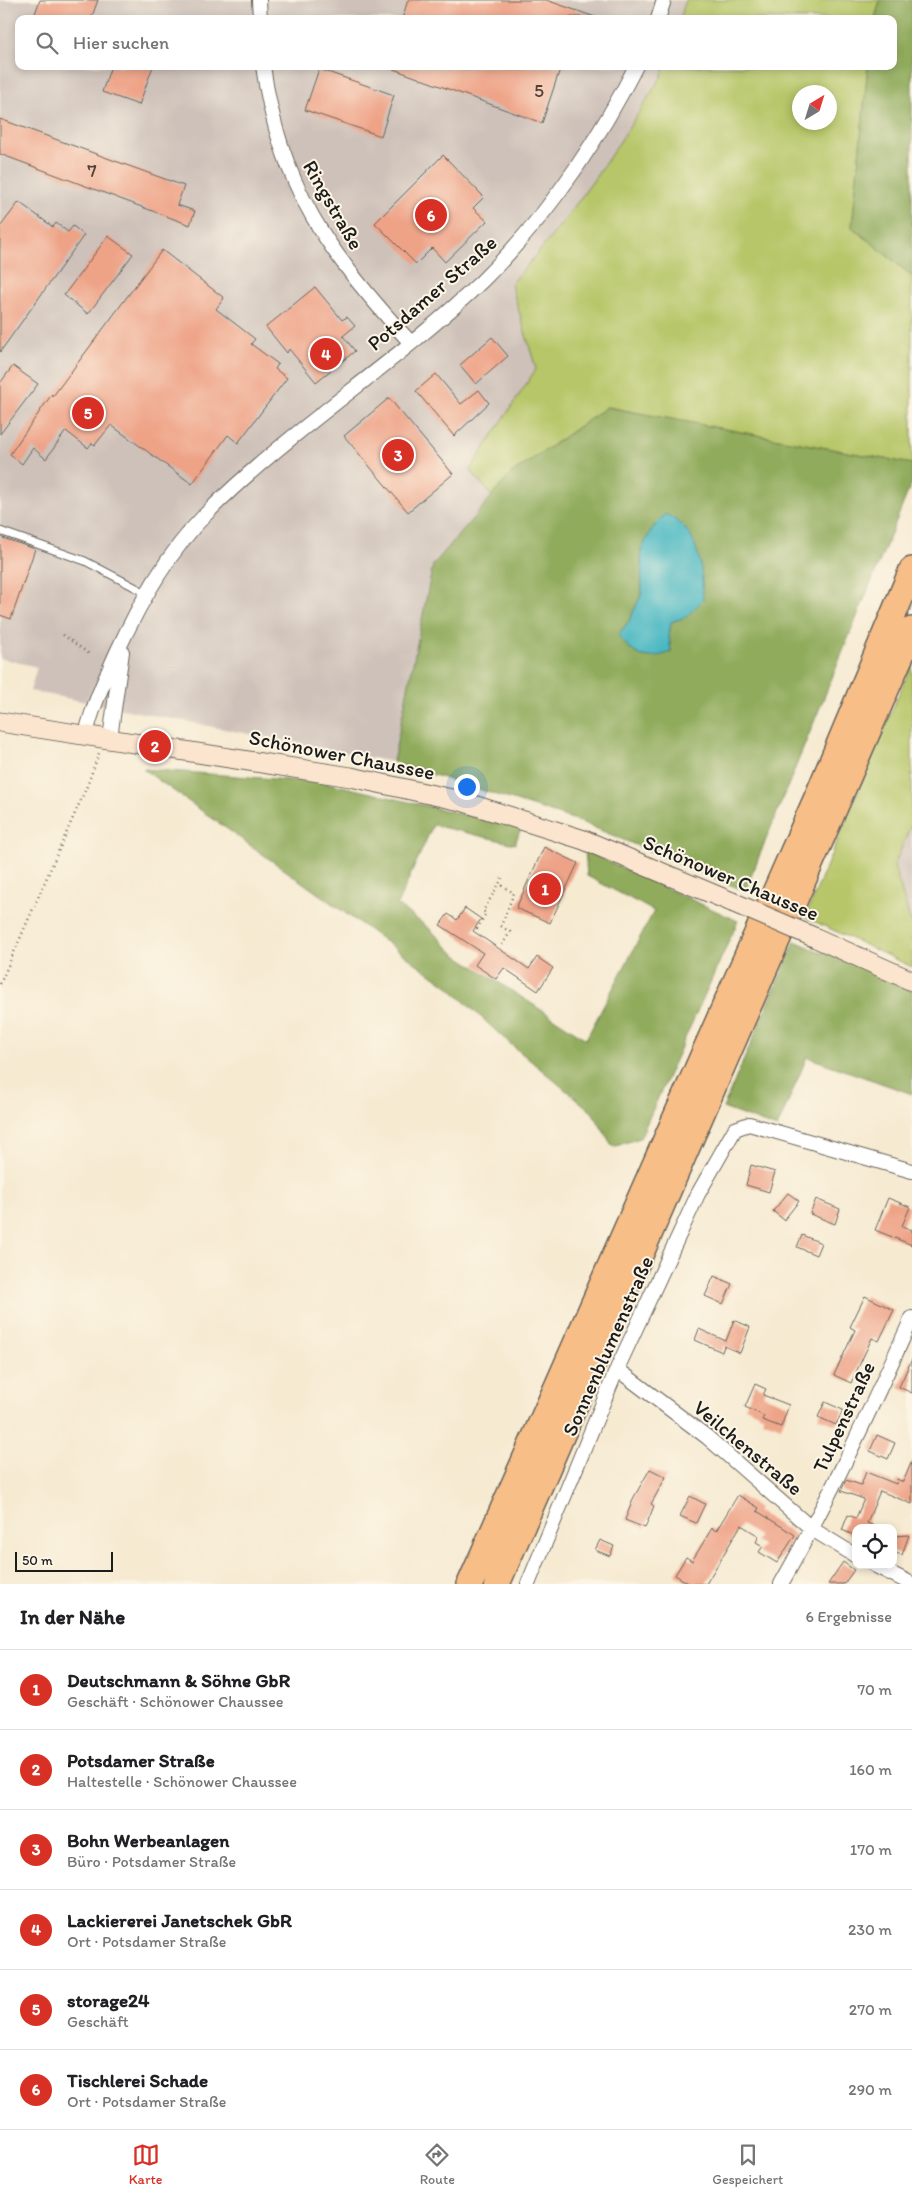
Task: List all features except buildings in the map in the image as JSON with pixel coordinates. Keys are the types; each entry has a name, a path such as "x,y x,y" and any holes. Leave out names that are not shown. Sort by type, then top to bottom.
{"highway":[{"path":"470,1584 818,795 912,570"},
{"path":"497,1584 912,630"}],"main road":[{"name":"Schönower Chaussee","path":"0,722 86,734 105,744 350,777 460,801 584,840 816,938 912,981"}],"street":[{"path":"259,0 260,15"},
{"path":"659,15 664,0"},
{"name":"Ringstraße","path":"264,70 276,135 285,162 306,208 339,259 410,342"},
{"name":"Potsdamer Straße","path":"86,734 99,693 125,634 146,593 173,554 204,516 243,480 442,317 510,253 545,210 600,132 634,70"},
{"name":"Potsdamer Straße","path":"105,744 125,634"},
{"name":"Sonnenblumenstraße","path":"528,1584 617,1369 698,1194 735,1129 749,1124 912,1171"},
{"name":"Tulpenstraße","path":"781,1584 812,1529 851,1452 912,1318"},
{"name":"Veilchenstraße","path":"617,1369 707,1437 812,1529 852,1554"},
{"path":"882,1569 912,1584"}],"lane":[{"path":"0,531 85,561 146,593"}],"path":[{"path":"63,635 91,656"},
{"path":"0,984 105,744"},
{"path":"477,929 486,913 483,911 502,878"},
{"path":"498,884 514,893 501,926 510,932 502,945"}],"shaded area":[{"path":"0,0 912,0 912,464 607,407 433,565 393,762 30,691 37,667 0,658"},
{"path":"912,823 912,926 894,866"}],"green space":[{"path":"686,0 880,0 876,15 681,15"},
{"path":"880,0 912,0 912,276 852,227 868,70 897,70 897,15 876,15"},
{"path":"664,70 868,70 852,227 912,276 912,464 607,407 510,475 492,496 470,470 536,369 511,284 553,235 627,131"},
{"path":"607,407 912,464 912,482 745,891 576,820 393,762 433,565 510,475","holes":["641,550 686,617 671,622 669,636 671,652 619,635 629,621 642,593"]},
{"path":"912,663 912,823 894,866 912,926 912,967 805,917"},
{"path":"143,769 328,783 521,828 515,844 433,825 397,905 429,928 455,954 586,1039 654,911 587,876 585,851 738,921 640,1138 613,1147 592,1112 507,1041 445,984"},
{"path":"795,941 823,953 824,949 912,989 912,1094 807,1057 777,1128 723,1108"}],"water":[{"path":"665,514 677,520 686,529 697,550 702,575 703,600 686,617 671,622 669,636 671,652 647,657 635,653 618,635 629,621 642,593 641,550 651,530"}],"place":[{"name":"Tischlerei Schade","path":"431,215"},
{"name":"Lackiererei Janetschek GbR","path":"326,354"},
{"name":"storage24","path":"88,413"},
{"name":"Bohn Werbeanlagen","path":"398,455"},
{"name":"Potsdamer Straße","path":"155,746"},
{"name":"Deutschmann & Söhne GbR","path":"545,889"}]}
